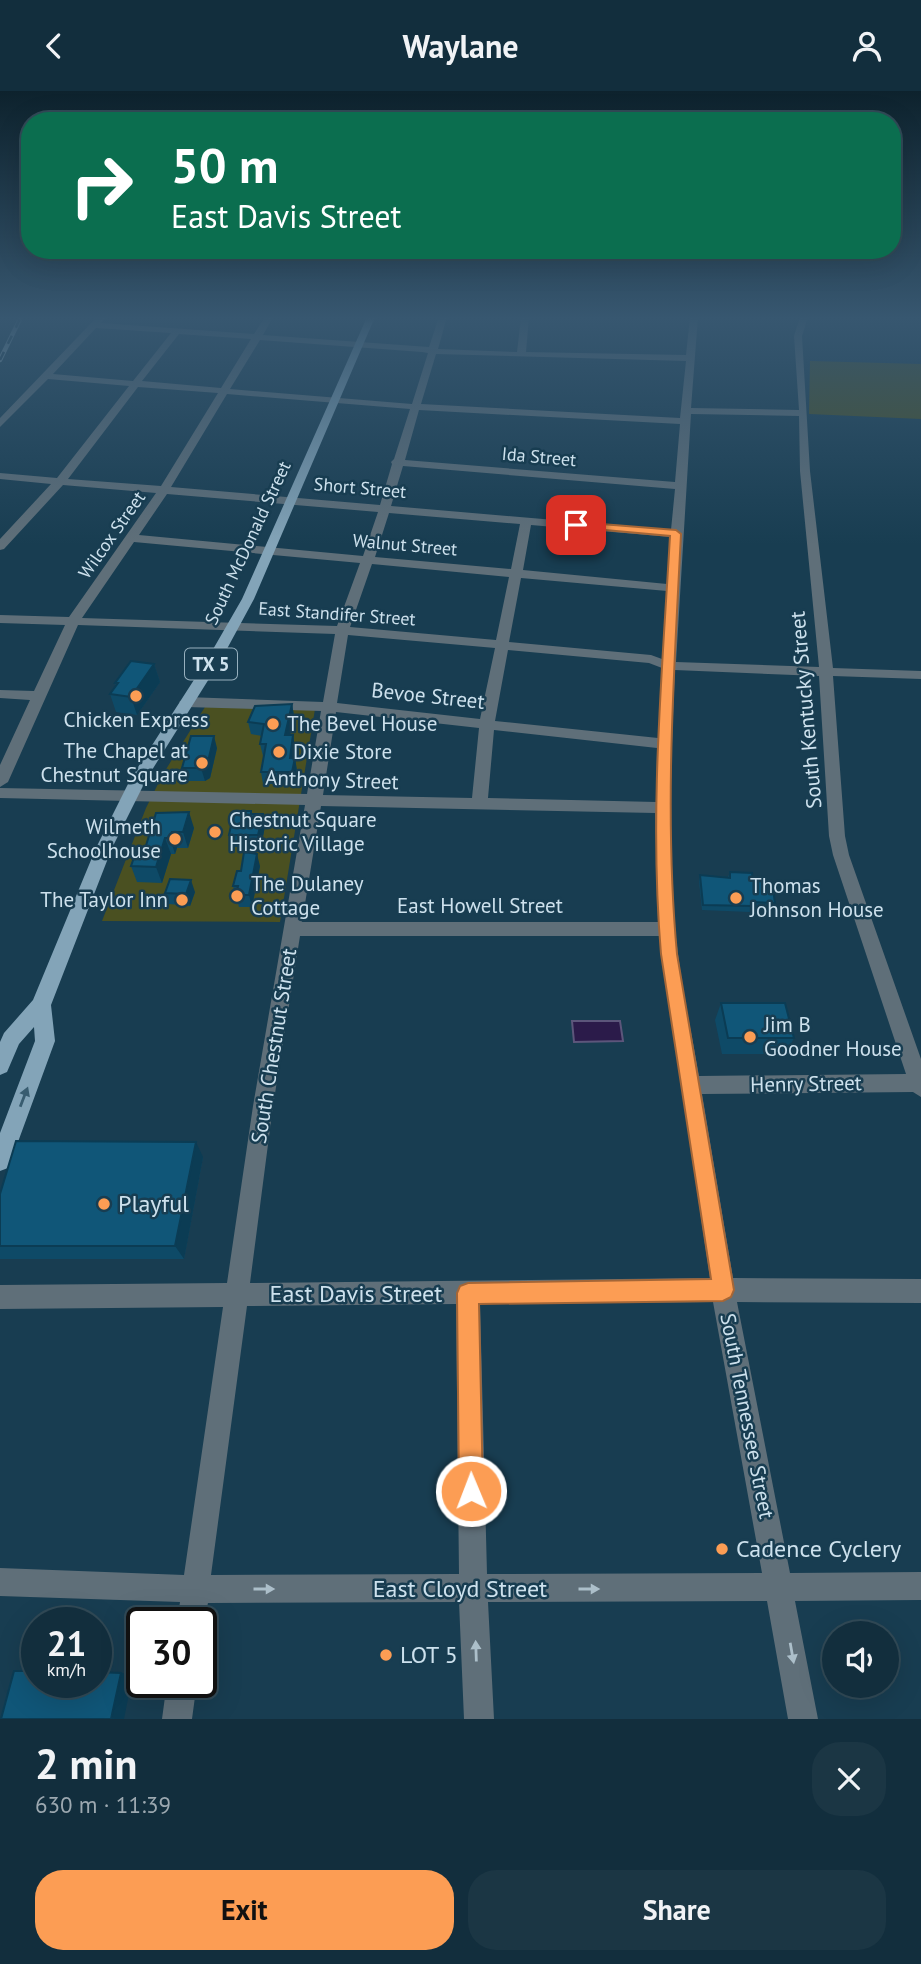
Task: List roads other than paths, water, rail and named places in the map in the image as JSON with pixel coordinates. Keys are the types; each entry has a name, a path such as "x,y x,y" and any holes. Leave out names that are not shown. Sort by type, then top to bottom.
{"main road":[{"name":"South McDonald Street","path":"0,1066 11,1039 41,1005 104,848 129,796 234,625 338,393"},
{"name":"South McDonald Street","path":"0,1161 45,1041 41,1005"}],"street":[{"path":"0,424 28,393"},
{"path":"0,546 60,481 127,393"},
{"name":"Wilcox Street","path":"0,782 73,621 133,538 224,393"},
{"path":"238,393 416,407 685,416 804,413"},
{"name":"South Chestnut Street","path":"193,1607 263,1106 342,629 368,560 420,393"},
{"name":"South Tennessee Street","path":"687,393 664,744 667,929 723,1290 803,1719"},
{"name":"South Kentucky Street","path":"802,393 805,471 825,671 837,836 841,855 920,1084"},
{"name":"Ida Street","path":"397,462 679,486"},
{"name":"Short Street","path":"0,475 676,534"},
{"path":"479,805 487,723 526,521"},
{"name":"Walnut Street","path":"133,538 673,589"},
{"name":"East Standifer Street","path":"0,619 342,629 651,659 669,666 921,675"},
{"path":"0,694 39,695"},
{"name":"Bevoe Street","path":"186,702 329,707 664,744"},
{"name":"Anthony Street","path":"0,793 663,808"},
{"name":"East Howell Street","path":"293,929 667,929"},
{"name":"Henry Street","path":"691,1085 920,1084"},
{"name":"East Davis Street","path":"0,1297 723,1290 921,1291"},
{"path":"468,1293 473,1590 479,1719"},
{"name":"East Cloyd Street","path":"0,1582 196,1589 473,1590 921,1586"},
{"path":"177,1719 180,1698"}],"place":[{"name":"Chicken Express","path":"136,696"},
{"name":"The Bevel House","path":"273,724"},
{"name":"Dixie Store","path":"279,752"},
{"name":"The Chapel at Chestnut Square","path":"202,763"},
{"name":"Chestnut Square Historic Village","path":"215,832"},
{"name":"Wilmeth Schoolhouse","path":"175,839"},
{"name":"The Dulaney Cottage","path":"237,896"},
{"name":"Thomas Johnson House","path":"736,898"},
{"name":"The Taylor Inn","path":"182,900"},
{"name":"Jim B Goodner House","path":"750,1037"},
{"name":"Playful","path":"104,1204"},
{"name":"Cadence Cyclery","path":"722,1549"},
{"name":"LOT 5","path":"386,1655"}]}
